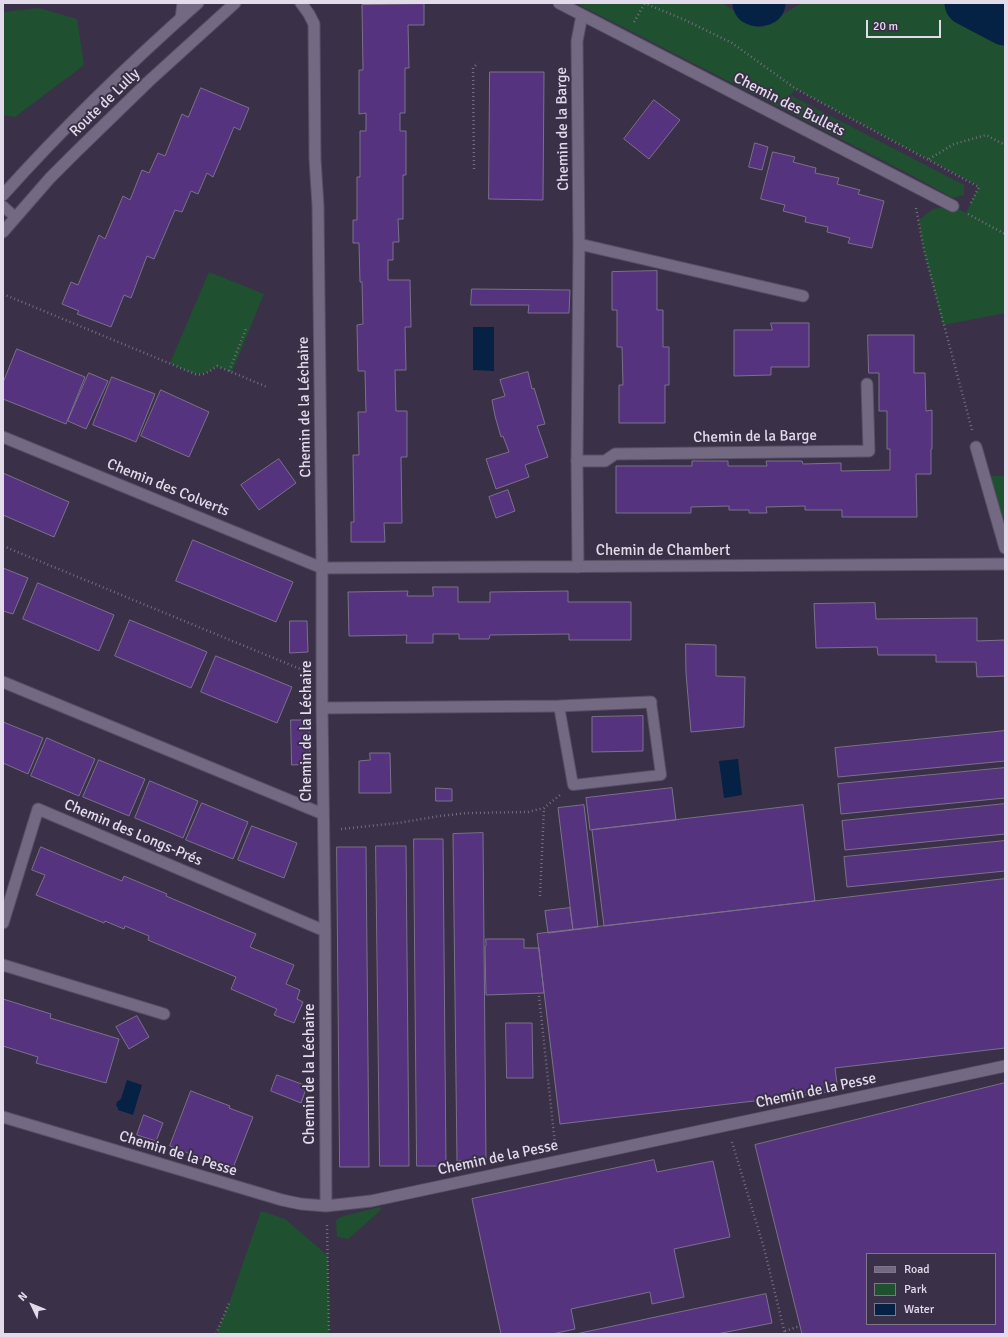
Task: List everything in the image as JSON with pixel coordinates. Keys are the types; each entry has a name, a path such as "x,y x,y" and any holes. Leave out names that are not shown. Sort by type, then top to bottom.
{"street":[{"path":"181,18 183,3"},
{"name":"Route de Lully","path":"3,195 56,136 198,3"},
{"name":"Route de Lully","path":"3,232 14,217 86,142 235,3"},
{"name":"Chemin des Bullets","path":"559,3 953,206"},
{"name":"Chemin de la Léchaire","path":"304,4 314,24 315,159 318,206 326,1206"},
{"name":"Chemin de la Barge","path":"578,567 580,244 578,41 582,15"},
{"path":"580,244 803,296"},
{"name":"Chemin de la Barge","path":"578,461 605,461 615,454 869,451 867,384"},
{"name":"Chemin des Colverts","path":"3,437 322,568"},
{"path":"976,447 1005,548"},
{"name":"Chemin de Chambert","path":"322,568 1005,564"},
{"name":"Chemin de la Léchaire","path":"3,682 323,814"},
{"path":"322,708 558,706 651,702"},
{"name":"Chemin des Longs-Prés","path":"3,923 38,809 325,931"},
{"path":"3,965 164,1014"},
{"name":"Chemin de la Pesse","path":"3,1117 282,1200 301,1204 326,1206 371,1201 405,1194 1005,1066"}],"lane":[{"path":"3,206 14,217"},
{"path":"558,706 573,785 661,775 651,702"}],"path":[{"path":"644,3 685,20 732,43 796,89 979,186 966,214 1005,234"},
{"path":"474,169 473,68 478,63"},
{"path":"929,159 954,144 986,136 1005,145"},
{"path":"911,184 924,250 976,447"},
{"path":"3,294 195,374 206,373 217,366 267,386"},
{"path":"229,371 246,329"},
{"path":"3,546 322,678"},
{"path":"323,831 398,823 454,814 528,812 544,808 573,785"},
{"path":"540,896 544,808"},
{"path":"539,996 556,1161"},
{"path":"727,1125 764,1248 785,1332 800,1326"},
{"path":"326,1206 329,1334"},
{"path":"216,1334 230,1300"}],"green space":[{"path":"576,3 722,3 762,28 798,5 806,3 944,3 954,6 1005,33 1005,313 943,325 924,250 919,220 933,209 953,206 966,213 979,186 796,89 790,95 964,185 964,195 953,198"},
{"path":"39,8 77,19 84,65 15,117 3,115 3,12"},
{"path":"209,272 264,294 232,372 217,366 199,374 189,372 170,363"},
{"path":"989,476 1005,476 1005,526"},
{"path":"380,1207 381,1210 348,1239 337,1237 336,1221 340,1217"},
{"path":"261,1211 285,1219 328,1256 329,1334 216,1334 230,1301"}],"water":[{"path":"473,327 494,327 494,371 473,370"},
{"path":"738,759 742,795 724,798 719,761"},
{"path":"127,1080 142,1085 133,1115 118,1110 116,1105 121,1099"}],"building":[{"path":"424,4 424,25 408,25 409,68 405,68 405,113 400,113 400,131 406,131 406,175 403,175 403,219 398,219 399,242 393,242 393,260 388,260 388,280 410,280 411,327 405,327 406,370 395,370 396,411 407,411 407,457 401,457 402,523 384,523 385,542 351,542 351,522 354,522 353,455 359,455 358,412 366,412 365,371 358,371 357,325 363,324 359,243 353,243 353,220 357,220 357,177 360,177 360,131 366,131 366,113 359,114 359,70 363,70 362,5"},
{"path":"490,72 544,72 543,200 489,199"},
{"path":"201,88 249,108 240,130 234,127 213,177 207,173 198,194 191,191 182,212 175,210 154,259 147,256 131,298 124,295 111,327 77,314 79,311 62,304 71,282 78,285 99,235 105,239 123,196 130,200 142,170 149,173 158,153 165,156 182,114 188,117"},
{"path":"654,100 680,120 649,159 624,139"},
{"path":"755,143 768,147 762,170 749,167"},
{"path":"773,152 795,157 793,162 816,168 815,173 839,178 837,184 860,190 858,194 884,201 872,248 848,243 850,238 827,232 828,227 805,222 806,217 783,211 785,205 761,199"},
{"path":"657,271 657,310 663,310 663,347 669,347 669,385 665,385 665,423 619,423 619,385 623,385 622,347 617,347 617,310 612,310 612,272"},
{"path":"472,289 570,290 569,313 528,313 529,305 471,305"},
{"path":"771,323 809,323 809,367 771,367 771,375 734,376 734,330 772,330"},
{"path":"868,335 914,335 914,373 925,373 926,411 932,410 931,474 916,474 917,517 842,517 842,510 805,510 805,506 766,507 767,513 749,513 749,510 729,510 729,506 691,507 691,513 616,513 616,466 692,466 692,461 728,461 728,466 767,466 766,461 802,461 803,464 841,463 841,471 890,470 890,449 887,449 887,411 879,411 879,373 869,373"},
{"path":"17,349 85,377 66,424 3,399 3,383"},
{"path":"528,372 532,389 534,388 545,424 537,426 548,457 525,465 529,477 496,489 486,459 509,452 503,436 501,437 492,400 505,396 500,380"},
{"path":"89,373 108,381 86,429 68,421"},
{"path":"112,377 155,394 136,442 93,425"},
{"path":"161,390 209,412 189,457 141,436"},
{"path":"279,459 296,483 259,510 241,485"},
{"path":"3,473 69,502 54,537 3,515"},
{"path":"508,490 515,511 496,518 489,497"},
{"path":"193,540 293,582 276,622 176,581"},
{"path":"3,568 28,578 13,614 3,611"},
{"path":"38,583 114,615 99,651 23,619"},
{"path":"433,587 458,587 458,602 490,602 490,592 568,591 568,602 631,602 631,640 569,640 569,634 490,635 489,639 459,639 459,634 433,634 433,643 406,643 407,635 349,636 348,592 408,591 407,596 433,596"},
{"path":"875,603 876,619 977,618 977,641 1005,640 1005,676 977,677 976,662 936,662 936,655 878,655 877,647 816,648 814,604"},
{"path":"130,620 207,652 191,688 115,656"},
{"path":"290,621 307,621 308,652 290,653"},
{"path":"686,644 716,645 716,676 745,677 744,727 691,732 686,673"},
{"path":"216,656 292,687 277,723 201,692"},
{"path":"643,716 643,751 592,752 592,717"},
{"path":"291,720 309,720 310,764 292,765"},
{"path":"3,722 43,738 28,774 3,763"},
{"path":"1005,731 1005,761 838,777 835,748"},
{"path":"47,738 95,759 79,796 31,776"},
{"path":"370,753 390,753 391,793 359,793 359,761 370,760"},
{"path":"99,760 145,779 129,816 83,797"},
{"path":"1005,768 1005,798 841,814 838,784"},
{"path":"150,781 198,801 183,838 135,818"},
{"path":"436,788 452,789 452,801 436,801"},
{"path":"672,788 676,820 590,830 586,798"},
{"path":"202,803 248,822 233,859 186,840"},
{"path":"1005,804 1005,834 845,850 842,821"},
{"path":"584,805 598,927 573,930 558,808"},
{"path":"803,805 815,901 604,926 592,830"},
{"path":"252,826 297,843 284,878 238,860"},
{"path":"483,833 486,1160 457,1161 453,834"},
{"path":"414,839 443,839 446,1166 417,1166"},
{"path":"1005,841 1005,871 847,887 844,857"},
{"path":"376,846 406,846 409,1166 380,1166"},
{"path":"41,847 122,881 124,876 167,894 166,896 256,934 250,947 294,965 286,984 300,990 297,999 303,1002 294,1023 274,1015 277,1009 231,989 236,977 148,940 149,936 125,926 124,929 105,921 104,923 36,895 45,875 32,870"},
{"path":"337,847 366,847 369,1167 340,1167"},
{"path":"1005,879 1005,1048 835,1068 838,1091 560,1124 537,934"},
{"path":"570,908 573,930 548,933 545,911"},
{"path":"486,939 524,939 524,948 539,948 544,993 486,995"},
{"path":"3,999 51,1014 50,1018 119,1039 106,1083 36,1063 38,1057 3,1046"},
{"path":"137,1016 149,1037 129,1049 116,1027"},
{"path":"506,1023 532,1023 533,1078 507,1078"},
{"path":"277,1075 307,1086 301,1103 271,1091"},
{"path":"1005,1083 1005,1334 802,1334 755,1145"},
{"path":"191,1091 230,1106 229,1108 253,1117 233,1168 209,1158 208,1161 170,1146"},
{"path":"144,1115 163,1123 156,1141 137,1135"},
{"path":"654,1160 657,1172 713,1161 730,1237 674,1249 684,1297 652,1304 650,1292 571,1309 575,1329 552,1334 501,1334 472,1199"},
{"path":"766,1294 772,1323 717,1334 576,1334"}],"waterway":[{"path":"755,3 763,3"},
{"path":"967,3 1005,23"}]}
